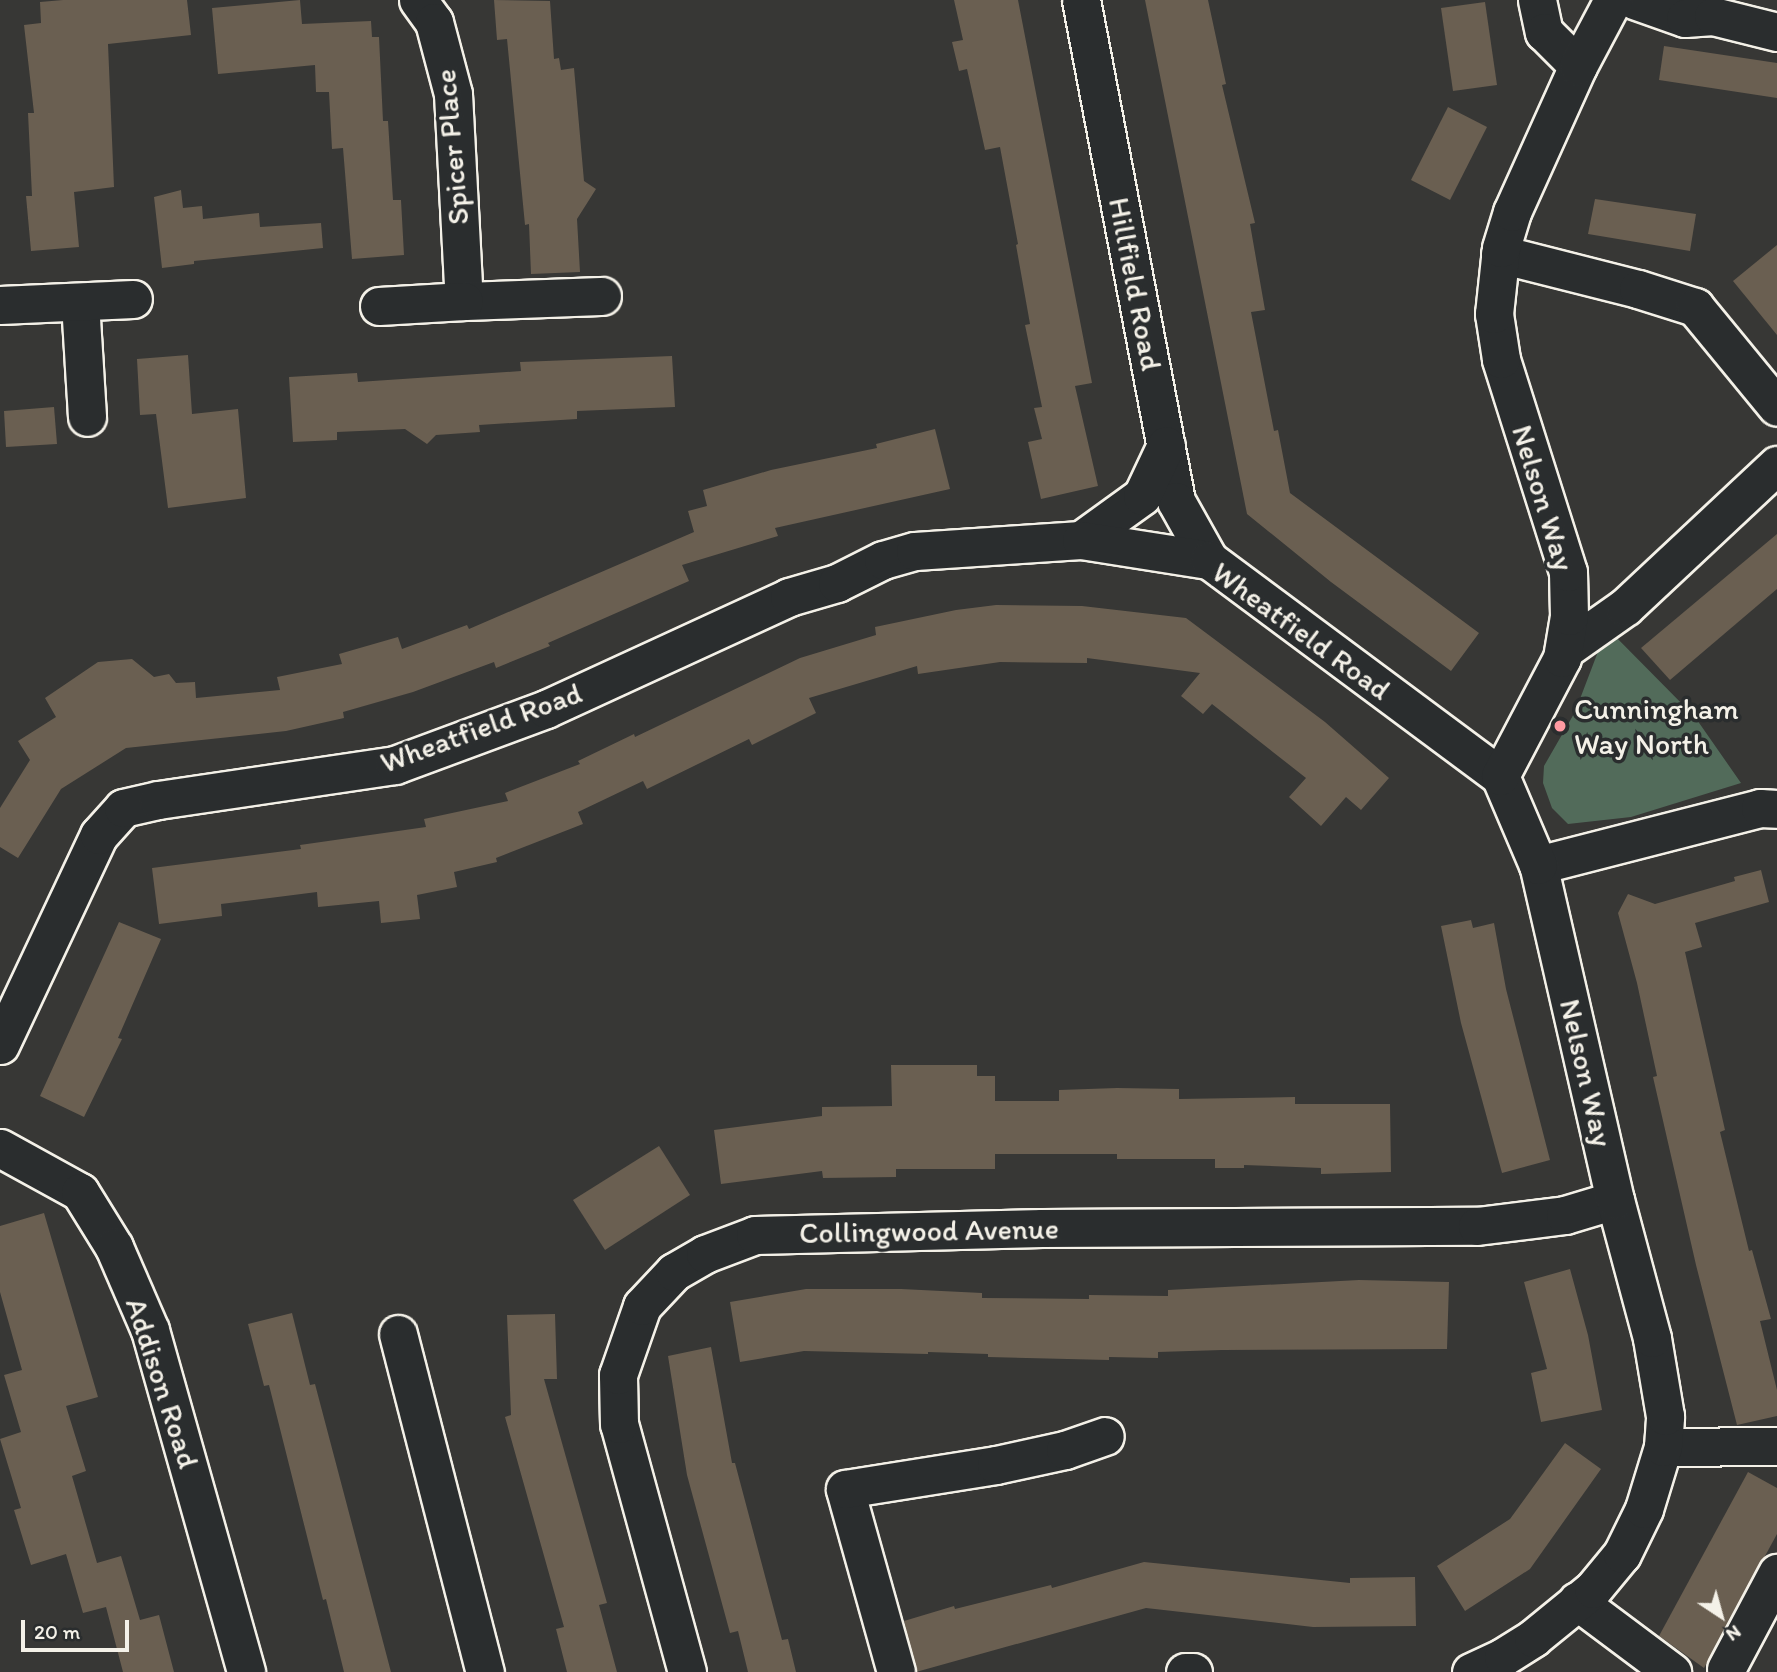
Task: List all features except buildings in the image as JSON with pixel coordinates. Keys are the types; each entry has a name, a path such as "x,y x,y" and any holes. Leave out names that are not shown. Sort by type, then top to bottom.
{"street":[{"name":"Spicer Place","path":"418,0 433,22 453,94 464,300"},
{"name":"Hillfield Road","path":"1081,0 1176,501 1192,534 1209,560"},
{"path":"1537,0 1544,32 1578,66"},
{"name":"Nelson Way","path":"1471,1672 1503,1657 1533,1638 1577,1601 1622,1554 1644,1509 1663,1447 1665,1416 1652,1338 1615,1200 1538,864 1500,776 1564,650 1569,616 1568,572 1501,359 1494,314 1500,254 1512,212 1578,66 1613,0"},
{"path":"1634,0 1685,18 1713,16 1777,32"},
{"path":"1500,254 1638,289 1695,307 1777,407"},
{"path":"379,306 464,300 602,296"},
{"path":"0,304 133,299"},
{"path":"80,302 87,417"},
{"path":"1081,540 1142,496 1166,445"},
{"path":"1564,650 1625,607 1777,465"},
{"name":"Wheatfield Road","path":"0,1045 99,835 123,808 158,800 395,765 546,709 789,597 837,583 883,560 915,551 1081,540 1209,560 1500,776"},
{"path":"1538,864 1760,808 1777,809"},
{"name":"Addison Road","path":"0,1148 80,1192 114,1247 150,1330 246,1672"},
{"name":"Collingwood Avenue","path":"687,1672 619,1424 618,1375 642,1306 674,1272 705,1254 755,1235 1042,1228 1477,1226 1565,1215 1615,1200"},
{"path":"398,1334 485,1672"},
{"path":"895,1672 845,1489 996,1465 1065,1450 1104,1436"},
{"path":"1663,1447 1777,1446"},
{"path":"1726,1669 1777,1573"},
{"path":"1577,1601 1672,1672"},
{"path":"1185,1672 1193,1672"}],"green space":[{"path":"1607,628 1695,717 1741,783 1631,817 1568,824 1552,808 1543,783 1544,766 1575,712"}],"place":[{"name":"Cunningham Way North","path":"1560,726"}]}
